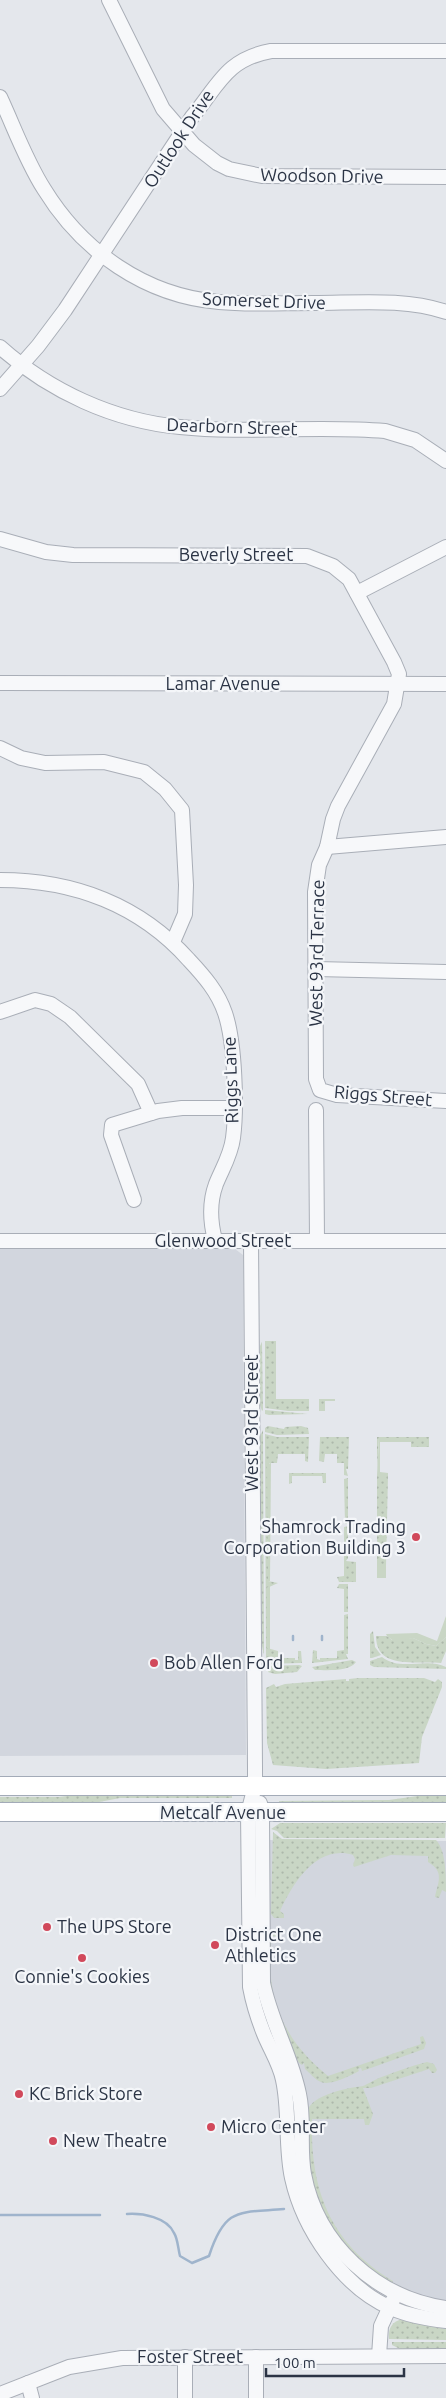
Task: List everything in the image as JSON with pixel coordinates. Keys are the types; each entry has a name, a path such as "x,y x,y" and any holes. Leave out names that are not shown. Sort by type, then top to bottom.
{"main road":[{"name":"Metcalf Avenue","path":"0,1786 446,1786"},
{"name":"Metcalf Avenue","path":"0,1812 446,1812"}],"street":[{"name":"Woodson Drive","path":"109,0 158,102 194,145 229,169 272,177 446,177"},
{"name":"Outlook Drive","path":"0,388 65,310 183,132 224,74 244,59 271,51 446,51"},
{"name":"Somerset Drive","path":"0,97 43,188 75,231 101,255 148,284 196,299 218,302 397,303 446,312"},
{"name":"Dearborn Street","path":"0,347 20,366 59,389 94,406 149,423 180,428 385,430 414,440 446,461"},
{"name":"Beverly Street","path":"0,539 46,552 73,555 307,556 320,559 341,572 357,594 394,662 399,674 398,684"},
{"path":"357,594 446,547"},
{"name":"Lamar Avenue","path":"0,683 446,684"},
{"name":"West 93rd Terrace","path":"320,1090 316,1079 315,892 319,865 327,847 335,812 394,704 398,684"},
{"path":"0,748 21,758 45,763 104,762 144,772 165,789 182,810 186,885 185,914 173,942"},
{"path":"327,847 446,837"},
{"name":"Riggs Lane","path":"0,880 28,880 55,884 84,891 130,911 173,942 208,980 224,1012 232,1048 233,1139 212,1201 210,1221 215,1240"},
{"path":"316,969 446,972"},
{"path":"0,1012 35,1000 57,1008 70,1018 138,1084 151,1113"},
{"name":"Riggs Street","path":"320,1090 337,1095 446,1101"},
{"path":"134,1200 111,1135 112,1125 151,1113 182,1108 233,1108"},
{"path":"316,1110 317,1241"},
{"name":"Glenwood Street","path":"0,1241 446,1241"},
{"name":"West 93rd Street","path":"251,1241 255,1813 263,1983 267,2003 287,2050 300,2097 301,2150 299,2181 316,2213 336,2245 393,2301 446,2321"},
{"path":"379,2356 381,2326 393,2301"},
{"name":"West 93rd Street","path":"393,2301 446,2308"},
{"name":"Foster Street","path":"0,2394 57,2371 95,2361 122,2358 446,2356"},
{"path":"256,2357 256,2398"},
{"path":"185,2358 185,2398"},
{"path":"28,2383 32,2398"}],"shaded area":[{"path":"0,1249 235,1249 243,1255 246,1755 0,1756"},
{"path":"267,1840 446,1841 446,2304 404,2293 353,2257 312,2188 304,2087 297,2059 287,2040 268,1982"}],"green space":[{"path":"265,1341 276,1341 276,1399 309,1399 309,1411 265,1408"},
{"path":"262,1342 262,1411 260,1405 260,1346"},
{"path":"319,1399 335,1399 335,1401 325,1401 325,1411 319,1411"},
{"path":"265,1410 308,1414 269,1415 265,1414"},
{"path":"268,1426 284,1429 285,1427 301,1426 308,1428 309,1434 277,1435 265,1432 265,1428"},
{"path":"263,1430 264,1655 262,1646 260,1436"},
{"path":"265,1434 277,1437 309,1437 308,1462 305,1461 305,1454 278,1454 277,1463 269,1463 268,1581 278,1583 267,1588 267,1648 278,1651 278,1658 295,1658 295,1660 298,1660 298,1651 301,1651 302,1663 266,1664"},
{"path":"320,1437 349,1437 348,1469 346,1469 348,1476 344,1475 344,1463 337,1463 337,1454 325,1454 324,1462 319,1461"},
{"path":"377,1437 429,1437 429,1447 411,1447 411,1439 379,1438 377,1469"},
{"path":"379,1438 411,1438 411,1442 380,1442 380,1472 388,1473 388,1475 377,1475"},
{"path":"271,1463 270,1581 268,1581 267,1464"},
{"path":"289,1473 326,1473 326,1483 323,1483 322,1476 292,1476 292,1483 289,1484"},
{"path":"377,1475 388,1475 386,1566 377,1566"},
{"path":"348,1478 348,1524 345,1524 344,1479"},
{"path":"348,1526 348,1558 346,1561 356,1562 356,1582 339,1582 337,1577 344,1576 344,1527"},
{"path":"377,1566 386,1566 386,1578 377,1578"},
{"path":"339,1584 348,1584 348,1612 344,1612 344,1589 337,1588"},
{"path":"270,1585 270,1650 267,1648 267,1588"},
{"path":"348,1614 348,1654 346,1654 348,1659 312,1663 313,1650 317,1651 317,1659 320,1660 320,1658 337,1658 337,1651 344,1650 344,1615"},
{"path":"446,1616 446,1637 436,1646 413,1638 395,1642 386,1634 417,1633 437,1641"},
{"path":"373,1631 375,1647 381,1655 370,1658 370,1634"},
{"path":"376,1636 387,1636 392,1640 413,1638 436,1646 446,1637 446,1651 441,1663 400,1661 383,1655 378,1647"},
{"path":"382,1657 389,1661 405,1664 438,1664 446,1667 446,1669 374,1667 370,1665 370,1661"},
{"path":"352,1660 356,1662 343,1669 315,1670 312,1667"},
{"path":"266,1666 302,1666 297,1672 275,1674 268,1672"},
{"path":"424,1678 435,1682 438,1679 442,1682 442,1687 422,1737 419,1763 326,1769 273,1765 267,1743 266,1688 274,1684 276,1687 285,1684 346,1679 346,1681 349,1681 349,1679"},
{"path":"446,1792 446,1807 289,1805 279,1803 279,1801 389,1800"},
{"path":"220,1793 232,1796 232,1798 120,1798 89,1804 0,1807 0,1797"},
{"path":"280,1823 446,1823 445,1838 284,1838 277,1831 271,1829"},
{"path":"273,1832 282,1839 436,1840 444,1857 446,1892 442,1890 439,1898 435,1897 439,1878 437,1870 428,1862 428,1856 391,1855 354,1867 355,1859 353,1855 340,1853 328,1855 308,1868 285,1900 280,1911 284,1914 284,1918 274,1918 271,1914"},
{"path":"279,1931 282,1934 280,1937 272,1936 270,1957 274,1996 280,2014 288,2031 299,2047 328,2076 421,2044 420,2037 423,2036 426,2043 424,2049 362,2071 361,2068 358,2069 359,2071 335,2082 325,2083 315,2078 305,2069 304,2063 302,2065 299,2063 279,2022 272,1995 267,1965 267,1951 273,1932"},
{"path":"427,2062 434,2064 437,2070 435,2073 432,2073 429,2069 371,2088 363,2088 373,2114 369,2125 365,2125 364,2119 312,2119 312,2145 315,2169 320,2191 328,2212 339,2232 353,2250 371,2266 393,2281 392,2284 353,2257 322,2213 308,2168 307,2111 316,2100 323,2096 340,2090 363,2086 379,2078"},
{"path":"403,2319 446,2329 446,2340 389,2339 389,2332 392,2326 396,2321"},
{"path":"392,2342 446,2342 446,2349 400,2349 392,2345"}],"waterway":[{"path":"127,2214 147,2215 166,2223 175,2235 180,2256 192,2263 209,2256 221,2229 235,2216 255,2211 284,2209"},
{"path":"0,2215 100,2215"}],"place":[{"name":"Shamrock Trading Corporation Building 3","path":"416,1537"},
{"name":"Bob Allen Ford","path":"154,1663"},
{"name":"The UPS Store","path":"47,1927"},
{"name":"District One Athletics","path":"215,1945"},
{"name":"Connie's Cookies","path":"82,1958"},
{"name":"KC Brick Store","path":"19,2094"},
{"name":"Micro Center","path":"211,2127"},
{"name":"New Theatre","path":"53,2141"}]}
